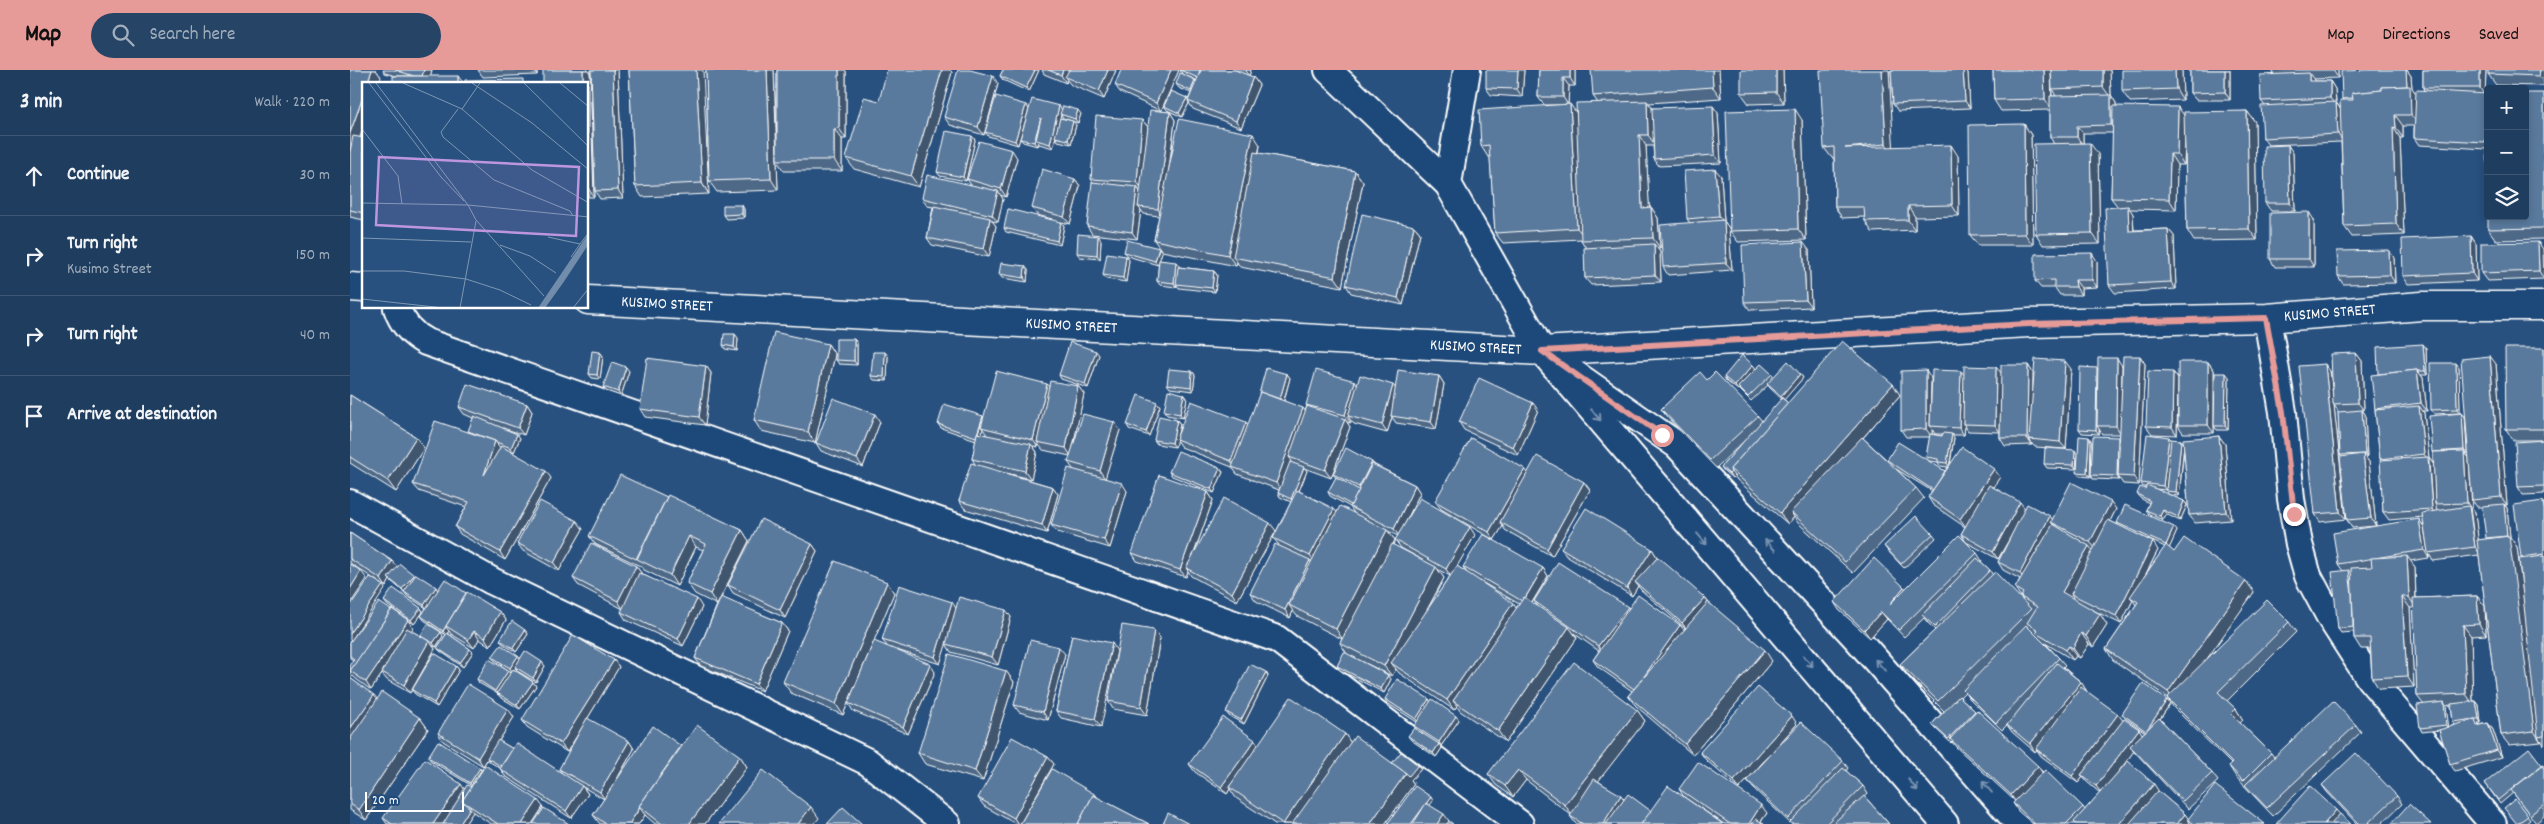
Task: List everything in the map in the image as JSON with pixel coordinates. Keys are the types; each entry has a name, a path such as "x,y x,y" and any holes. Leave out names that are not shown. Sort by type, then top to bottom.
{"street":[{"path":"1328,70 1448,184 1542,351 1946,824"},
{"path":"1448,184 1468,70"},
{"name":"KUSIMO STREET","path":"589,300 1542,351 2029,324 2266,318 2422,306 2544,306"},
{"path":"397,309 402,321 414,336 426,342 1278,640 1520,824"},
{"path":"2266,318 2283,412 2292,500 2299,544 2308,576 2331,620 2369,678 2493,824"},
{"path":"1542,351 1677,445 1858,640 2019,824"},
{"path":"350,503 492,581 868,762 947,824"}],"building":[{"path":"350,70 372,70 368,82 362,82 362,100 350,133"},
{"path":"395,70 424,70 422,76 414,76"},
{"path":"543,70 583,70 583,82 543,82"},
{"path":"591,70 613,70 618,190 595,191"},
{"path":"629,70 696,70 702,183 635,186"},
{"path":"706,70 767,70 771,179 709,181"},
{"path":"777,70 839,70 839,128 834,129 834,160 777,160"},
{"path":"887,70 942,70 911,176 846,158 864,97 879,101"},
{"path":"958,70 970,70 993,76 978,127 944,117"},
{"path":"1003,70 1035,70 1026,88 1000,76"},
{"path":"1048,70 1063,70 1061,75"},
{"path":"1069,70 1108,70 1099,91 1065,77"},
{"path":"1121,70 1171,70 1156,103 1115,85"},
{"path":"1180,70 1200,70 1198,78"},
{"path":"1201,70 1235,70 1253,77 1236,121 1188,101"},
{"path":"1486,70 1518,70 1517,89 1486,88"},
{"path":"1539,70 1570,70 1570,78 1563,78 1563,97 1538,97"},
{"path":"1591,70 1712,70 1713,87 1593,96"},
{"path":"1741,70 1776,70 1776,92 1741,93"},
{"path":"1820,70 1882,70 1886,144 1845,148 1951,145 1952,205 1908,206 1908,220 1865,221 1864,207 1835,207 1834,147 1824,148"},
{"path":"1891,70 1963,70 1965,101 1893,104"},
{"path":"1993,70 2044,70 2045,99 1994,100"},
{"path":"2051,70 2103,70 2103,87 2052,89"},
{"path":"2122,70 2175,70 2176,89 2122,91"},
{"path":"2190,70 2225,70 2225,92 2190,93"},
{"path":"2406,70 2407,86 2382,87 2382,90 2352,93 2353,98 2342,99 2341,71"},
{"path":"2423,70 2480,70 2480,88 2423,88"},
{"path":"2488,70 2540,70 2539,76 2488,74"},
{"path":"1180,73 1195,80 1191,91 1176,84"},
{"path":"2309,73 2309,81 2330,81 2330,98 2261,101 2260,75"},
{"path":"393,76 458,76 458,82 393,82"},
{"path":"523,79 523,82 465,82 465,80"},
{"path":"2410,86 2411,115 2395,115 2396,128 2393,127 2396,224 2344,226 2340,100 2353,100 2352,93 2382,90 2382,87"},
{"path":"2416,90 2484,94 2484,142 2414,138"},
{"path":"1171,91 1187,98 1179,113 1164,106"},
{"path":"2529,93 2544,93 2544,228 2488,229 2488,220 2529,220"},
{"path":"2111,95 2111,125 2077,126 2077,137 2050,137 2050,96"},
{"path":"996,96 1026,105 1015,141 985,132"},
{"path":"1032,99 1059,106 1050,144 1036,140 1041,118 1034,142 1020,139"},
{"path":"1647,101 1648,135 1639,135 1642,208 1651,207 1653,238 1581,240 1576,103"},
{"path":"2336,102 2338,134 2263,138 2261,106"},
{"path":"1570,104 1577,228 1495,233 1489,145 1481,146 1479,110"},
{"path":"1063,106 1078,110 1075,119 1060,114"},
{"path":"1713,106 1715,155 1654,159 1652,108"},
{"path":"2113,106 2178,107 2177,154 2170,154 2169,199 2111,198"},
{"path":"1795,109 1798,229 1730,231 1726,111"},
{"path":"1150,110 1170,112 1158,209 1138,207"},
{"path":"2247,111 2249,229 2187,230 2184,112"},
{"path":"1096,116 1142,120 1137,182 1091,179"},
{"path":"1060,118 1073,121 1068,140 1055,137"},
{"path":"1179,119 1253,134 1228,255 1154,240"},
{"path":"2024,124 2025,234 1970,235 1969,125"},
{"path":"946,131 972,136 963,177 937,172"},
{"path":"353,136 362,138 362,213 350,210 350,152"},
{"path":"979,141 1012,150 1001,189 967,179"},
{"path":"2090,143 2092,233 2036,234 2034,144"},
{"path":"2288,145 2290,203 2265,203 2264,146"},
{"path":"1254,152 1355,171 1335,277 1233,257"},
{"path":"1042,169 1075,179 1064,217 1032,208"},
{"path":"1715,169 1719,216 1687,219 1684,171"},
{"path":"927,175 998,191 992,215 922,198"},
{"path":"1092,182 1137,187 1132,232 1087,226"},
{"path":"723,205 742,205 742,214 723,215"},
{"path":"934,206 990,218 984,249 927,238"},
{"path":"2128,206 2129,231 2168,229 2171,282 2109,285 2105,208"},
{"path":"1008,209 1061,222 1057,241 1004,228"},
{"path":"2309,212 2309,259 2270,259 2270,213"},
{"path":"1362,214 1414,226 1398,298 1346,285"},
{"path":"1724,220 1726,263 1663,267 1660,225"},
{"path":"1078,234 1098,236 1097,255 1077,253"},
{"path":"2471,236 2472,273 2403,276 2402,239"},
{"path":"1127,240 1159,248 1155,261 1124,252"},
{"path":"1803,242 1806,300 1744,302 1742,245"},
{"path":"2538,242 2539,271 2481,273 2481,243"},
{"path":"1654,244 1655,275 1585,278 1584,248"},
{"path":"2389,250 2390,275 2338,276 2337,251"},
{"path":"1107,253 1126,256 1123,278 1103,275"},
{"path":"2092,253 2092,280 2075,280 2076,287 2054,287 2054,280 2035,281 2035,254"},
{"path":"1159,260 1176,262 1174,283 1157,281"},
{"path":"1001,263 1025,266 1024,278 999,274"},
{"path":"1178,267 1214,271 1212,288 1176,284"},
{"path":"774,332 828,344 808,432 754,420"},
{"path":"724,334 735,334 734,347 723,345"},
{"path":"836,339 854,339 854,361 836,360"},
{"path":"1842,341 1893,384 1780,513 1730,469"},
{"path":"1070,342 1096,351 1085,384 1059,375"},
{"path":"2423,344 2425,371 2417,370 2378,374 2377,347"},
{"path":"2505,348 2544,348 2544,429 2506,429"},
{"path":"592,351 600,352 597,375 589,374"},
{"path":"873,352 885,352 884,377 871,376"},
{"path":"2356,353 2358,403 2333,404 2331,354"},
{"path":"1742,355 1753,365 1735,386 1724,377"},
{"path":"2123,356 2140,356 2134,477 2118,476"},
{"path":"2490,356 2501,497 2472,500 2461,359"},
{"path":"647,358 706,366 699,417 640,409"},
{"path":"2098,358 2117,358 2116,426 2097,426"},
{"path":"2035,359 2065,361 2060,442 2029,439"},
{"path":"1788,361 1800,374 1781,396 1767,384"},
{"path":"612,362 626,367 618,392 603,387"},
{"path":"2178,362 2208,362 2208,425 2178,425"},
{"path":"2430,363 2456,363 2457,409 2431,410"},
{"path":"1761,364 1772,374 1748,397 1738,387"},
{"path":"2325,364 2340,512 2315,514 2299,366"},
{"path":"2001,365 2028,365 2027,438 2000,438"},
{"path":"1964,366 1996,367 1995,425 1963,424"},
{"path":"2080,367 2097,368 2096,430 2079,429"},
{"path":"1266,368 1287,374 1280,399 1260,392 1259,394"},
{"path":"1169,369 1192,371 1191,387 1167,384"},
{"path":"1316,370 1355,381 1345,415 1306,405"},
{"path":"1398,370 1439,376 1431,422 1391,416"},
{"path":"1926,370 1926,429 1901,430 1901,371"},
{"path":"1932,370 1961,371 1959,428 1930,426"},
{"path":"2417,370 2421,403 2375,409 2371,375"},
{"path":"996,371 1047,384 1033,440 981,427"},
{"path":"2148,371 2173,372 2172,427 2146,426"},
{"path":"1700,372 1707,380 1715,372 1758,416 1710,460 1661,409"},
{"path":"2215,373 2226,373 2225,426 2214,426"},
{"path":"1360,375 1393,385 1382,425 1348,416"},
{"path":"1479,378 1533,403 1513,447 1459,422"},
{"path":"1050,381 1078,386 1066,448 1037,442"},
{"path":"467,384 527,404 518,428 459,407"},
{"path":"1168,390 1184,394 1180,414 1164,411"},
{"path":"1260,392 1303,408 1276,483 1232,467"},
{"path":"350,395 416,437 388,481 350,457"},
{"path":"1138,395 1157,402 1146,432 1127,425"},
{"path":"833,398 875,414 857,459 816,443"},
{"path":"1782,398 1788,403 1730,469 1731,472 1729,474 1721,467"},
{"path":"1191,401 1246,422 1231,461 1176,439"},
{"path":"944,404 983,416 976,437 938,424"},
{"path":"1307,406 1345,419 1325,470 1289,457"},
{"path":"2419,406 2424,454 2380,459 2375,410"},
{"path":"2362,410 2365,454 2340,455 2338,412"},
{"path":"2462,413 2464,450 2432,452 2429,416"},
{"path":"1083,414 1114,422 1100,471 1068,462"},
{"path":"474,416 517,434 511,448 468,431"},
{"path":"1159,416 1177,420 1172,443 1154,440"},
{"path":"435,421 495,441 484,475 501,446 546,471 500,552 455,527 469,502 413,484"},
{"path":"977,433 1031,444 1025,471 972,459"},
{"path":"1943,433 1952,434 1947,463 1938,462 1938,459 1926,457 1930,434 1942,436"},
{"path":"2147,434 2169,437 2163,486 2141,483"},
{"path":"2079,436 2089,437 2087,473 2077,472"},
{"path":"2093,436 2118,437 2117,476 2091,475"},
{"path":"2219,436 2226,512 2189,515 2183,439"},
{"path":"1862,437 1916,488 1845,562 1791,512"},
{"path":"1471,438 1525,469 1489,532 1435,501"},
{"path":"2171,439 2181,440 2176,492 2166,491"},
{"path":"2544,440 2544,486 2518,487 2515,442"},
{"path":"1898,442 1945,471 1933,490 1887,460"},
{"path":"1962,447 1994,469 1960,519 1928,497"},
{"path":"1346,448 1372,462 1359,487 1333,474"},
{"path":"2045,448 2075,450 2074,465 2044,464"},
{"path":"1178,451 1220,468 1211,489 1169,472"},
{"path":"2464,451 2467,503 2435,504 2433,452"},
{"path":"2363,454 2371,518 2347,520 2340,457"},
{"path":"1537,456 1584,482 1547,549 1500,522"},
{"path":"2428,457 2432,509 2383,512 2380,460"},
{"path":"1290,462 1304,467 1291,499 1278,493"},
{"path":"971,463 1053,487 1042,525 959,501"},
{"path":"1372,464 1415,485 1394,529 1350,507"},
{"path":"1068,468 1122,483 1104,540 1051,525"},
{"path":"620,475 667,497 636,559 589,536"},
{"path":"1159,475 1208,492 1180,570 1132,553"},
{"path":"1336,477 1359,490 1351,505 1328,492"},
{"path":"2071,482 2111,502 2090,542 2051,522"},
{"path":"1989,485 2020,502 1993,552 1961,534"},
{"path":"2147,485 2184,501 2178,517 2163,510 2160,516 2146,510 2150,501 2137,494 2140,487 2145,489"},
{"path":"1297,490 1334,509 1310,556 1273,538"},
{"path":"668,495 742,530 710,594 687,583 706,544 689,536 670,575 637,559"},
{"path":"1224,498 1270,523 1232,593 1186,568"},
{"path":"1420,498 1470,527 1446,569 1395,540"},
{"path":"540,501 577,521 554,563 517,543"},
{"path":"2543,501 2544,554 2521,557 2514,505"},
{"path":"2027,504 2050,516 2020,573 1998,562"},
{"path":"2504,504 2507,536 2486,538 2482,506"},
{"path":"2125,505 2174,527 2166,545 2117,523"},
{"path":"1340,506 1387,530 1336,629 1289,605"},
{"path":"2469,506 2475,547 2428,553 2422,513"},
{"path":"1586,508 1652,549 1627,588 1561,548"},
{"path":"1916,516 1933,534 1901,564 1884,546"},
{"path":"761,519 812,544 780,610 728,585"},
{"path":"2419,519 2424,550 2338,564 2333,533"},
{"path":"2108,520 2153,542 2116,616 2071,594"},
{"path":"2053,524 2089,546 2062,592 2100,614 2086,636 2081,633 2073,648 2069,646 2066,650 2036,632 2038,630 2027,623 2037,607 2021,597 2023,593 2015,588"},
{"path":"350,533 392,561 381,579 350,559"},
{"path":"1483,534 1543,568 1522,601 1463,567"},
{"path":"1959,535 1977,553 1899,630 1881,612 1864,630 1834,602 1874,558 1904,587 1890,604"},
{"path":"2509,536 2534,731 2501,735 2477,540"},
{"path":"2184,538 2246,581 2168,692 2106,649 2138,602 2130,597 2166,545 2174,552"},
{"path":"591,543 636,566 618,601 573,578"},
{"path":"1275,544 1310,560 1285,610 1250,593"},
{"path":"1392,544 1436,567 1384,666 1340,643"},
{"path":"2407,556 2409,597 2402,597 2407,676 2372,678 2370,638 2354,638 2351,568 2372,567 2371,558"},
{"path":"2544,556 2544,736 2538,737 2519,559"},
{"path":"1658,557 1705,598 1682,623 1635,582"},
{"path":"1977,558 1990,570 1935,627 1922,615"},
{"path":"835,561 887,582 836,704 783,682"},
{"path":"1558,562 1628,607 1598,646 1534,601"},
{"path":"350,564 361,571 350,589"},
{"path":"400,564 414,575 402,589 388,578"},
{"path":"1457,566 1513,603 1447,700 1391,663"},
{"path":"2349,570 2353,627 2338,629 2332,572"},
{"path":"1995,572 2031,609 1938,701 1900,664"},
{"path":"639,573 697,599 678,639 621,612"},
{"path":"416,574 436,587 424,605 404,592"},
{"path":"370,577 383,585 350,634 350,606"},
{"path":"445,579 466,593 443,631 421,616"},
{"path":"899,585 952,602 935,657 882,640"},
{"path":"393,588 421,608 411,620 384,601"},
{"path":"467,592 500,612 485,638 474,631 468,640 446,626"},
{"path":"1638,595 1680,625 1634,689 1593,660"},
{"path":"2477,596 2479,624 2463,625 2466,694 2417,696 2413,598"},
{"path":"721,597 782,623 756,684 695,658"},
{"path":"959,597 1006,610 992,657 946,644"},
{"path":"1524,597 1569,627 1498,731 1453,701"},
{"path":"2267,600 2289,622 2218,692 2236,709 2231,714 2271,753 2243,781 2229,766 2232,763 2167,698"},
{"path":"379,602 391,610 350,672 350,664 354,659 350,656 350,642"},
{"path":"1708,602 1765,650 1685,744 1628,696"},
{"path":"392,609 408,620 366,682 350,671"},
{"path":"512,621 525,630 513,648 500,640"},
{"path":"428,624 441,632 433,643 420,636"},
{"path":"1122,625 1154,630 1141,707 1108,701"},
{"path":"2026,625 2059,658 1996,723 1963,690"},
{"path":"407,628 429,641 404,685 382,672"},
{"path":"447,633 470,649 460,663 437,648"},
{"path":"573,635 614,660 561,744 522,720"},
{"path":"1072,635 1112,643 1095,719 1056,711"},
{"path":"1030,640 1059,647 1043,712 1014,705"},
{"path":"874,641 930,664 903,727 848,703"},
{"path":"501,645 518,656 510,668 492,657"},
{"path":"525,651 542,662 533,678 515,667"},
{"path":"1344,652 1388,675 1381,689 1337,666"},
{"path":"434,653 456,666 434,703 412,690"},
{"path":"949,654 1006,671 975,771 918,753"},
{"path":"489,659 508,671 495,691 477,679"},
{"path":"1574,662 1637,710 1565,805 1518,770 1505,786 1488,774"},
{"path":"2057,663 2081,682 2030,744 2007,725"},
{"path":"1250,664 1266,672 1241,720 1226,712"},
{"path":"513,669 533,682 517,705 497,693"},
{"path":"350,678 374,695 350,729"},
{"path":"1397,679 1429,699 1416,719 1385,699"},
{"path":"2143,683 2167,700 2146,731 2122,714"},
{"path":"468,684 508,709 478,758 438,733"},
{"path":"1758,687 1792,716 1734,781 1700,752"},
{"path":"2081,687 2118,714 2072,776 2036,749"},
{"path":"382,692 420,718 359,810 350,804 350,739"},
{"path":"1959,696 1975,711 1948,739 1932,724"},
{"path":"1291,697 1345,734 1283,824 1229,787"},
{"path":"1432,699 1456,716 1439,742 1414,726"},
{"path":"2333,701 2356,725 2267,808 2245,785"},
{"path":"2476,701 2479,719 2453,722 2451,704"},
{"path":"2444,702 2446,725 2420,728 2417,705"},
{"path":"1977,710 2038,766 2011,795 1950,739"},
{"path":"1223,717 1255,740 1221,787 1189,764"},
{"path":"587,718 629,741 600,792 559,769"},
{"path":"2159,718 2212,773 2183,801 2130,746"},
{"path":"2124,719 2139,729 2096,786 2081,775"},
{"path":"2475,719 2477,726 2488,723 2497,750 2450,764 2439,730"},
{"path":"1801,722 1843,761 1788,819 1747,780"},
{"path":"697,725 740,756 689,824 662,824 639,806"},
{"path":"653,726 681,746 639,806 629,824 606,824 593,815"},
{"path":"1414,728 1439,744 1433,753 1408,736"},
{"path":"1355,736 1406,773 1370,824 1292,824"},
{"path":"1012,737 1048,757 1014,818 978,798"},
{"path":"498,740 513,749 501,766 487,758"},
{"path":"438,741 480,768 470,783 428,757"},
{"path":"516,743 582,786 566,811 500,769"},
{"path":"2529,748 2542,765 2498,800 2485,783"},
{"path":"1401,752 1418,765 1409,776 1392,763"},
{"path":"2356,753 2397,796 2367,824 2359,824 2322,785"},
{"path":"425,759 461,784 433,824 392,824 383,818"},
{"path":"2128,761 2154,784 2119,824 2076,824 2074,822"},
{"path":"1698,762 1761,805 1749,824 1730,824 1679,789"},
{"path":"2544,764 2544,804 2530,815 2511,790"},
{"path":"485,765 538,800 522,824 498,824 462,801"},
{"path":"1843,768 1863,786 1826,824 1791,824 1790,822"},
{"path":"483,769 473,784 472,783"},
{"path":"1052,769 1096,796 1093,795 1078,824 1020,824"},
{"path":"763,770 811,807 798,824 719,824"},
{"path":"2045,770 2083,807 2066,824 2035,824 2013,803"},
{"path":"1594,779 1621,795 1603,824 1583,824 1570,816"},
{"path":"467,785 471,787 462,801 470,808 460,824 443,824"},
{"path":"2215,785 2265,824 2194,824 2188,819"},
{"path":"1415,786 1431,797 1411,824 1388,823"},
{"path":"1668,786 1723,824 1641,824"},
{"path":"2310,786 2336,810 2324,824 2276,824"},
{"path":"2158,791 2185,814 2177,824 2129,824"},
{"path":"1628,794 1651,811 1641,824 1606,824"},
{"path":"1093,795 1149,824 1078,824"},
{"path":"1864,796 1889,824 1832,824"},
{"path":"2515,799 2528,816 2517,824 2504,808"},
{"path":"1426,803 1444,814 1437,824 1413,824"},
{"path":"2409,804 2431,824 2391,824"},
{"path":"843,807 862,824 827,824"},
{"path":"544,808 569,824 533,824"},
{"path":"1168,813 1189,824 1163,824"},
{"path":"2340,814 2351,824 2331,824"},
{"path":"1756,819 1764,824 1752,824"}],"route":[{"path":"1662,435 1542,351 2029,324 2266,318 2283,412 2294,514"}]}
